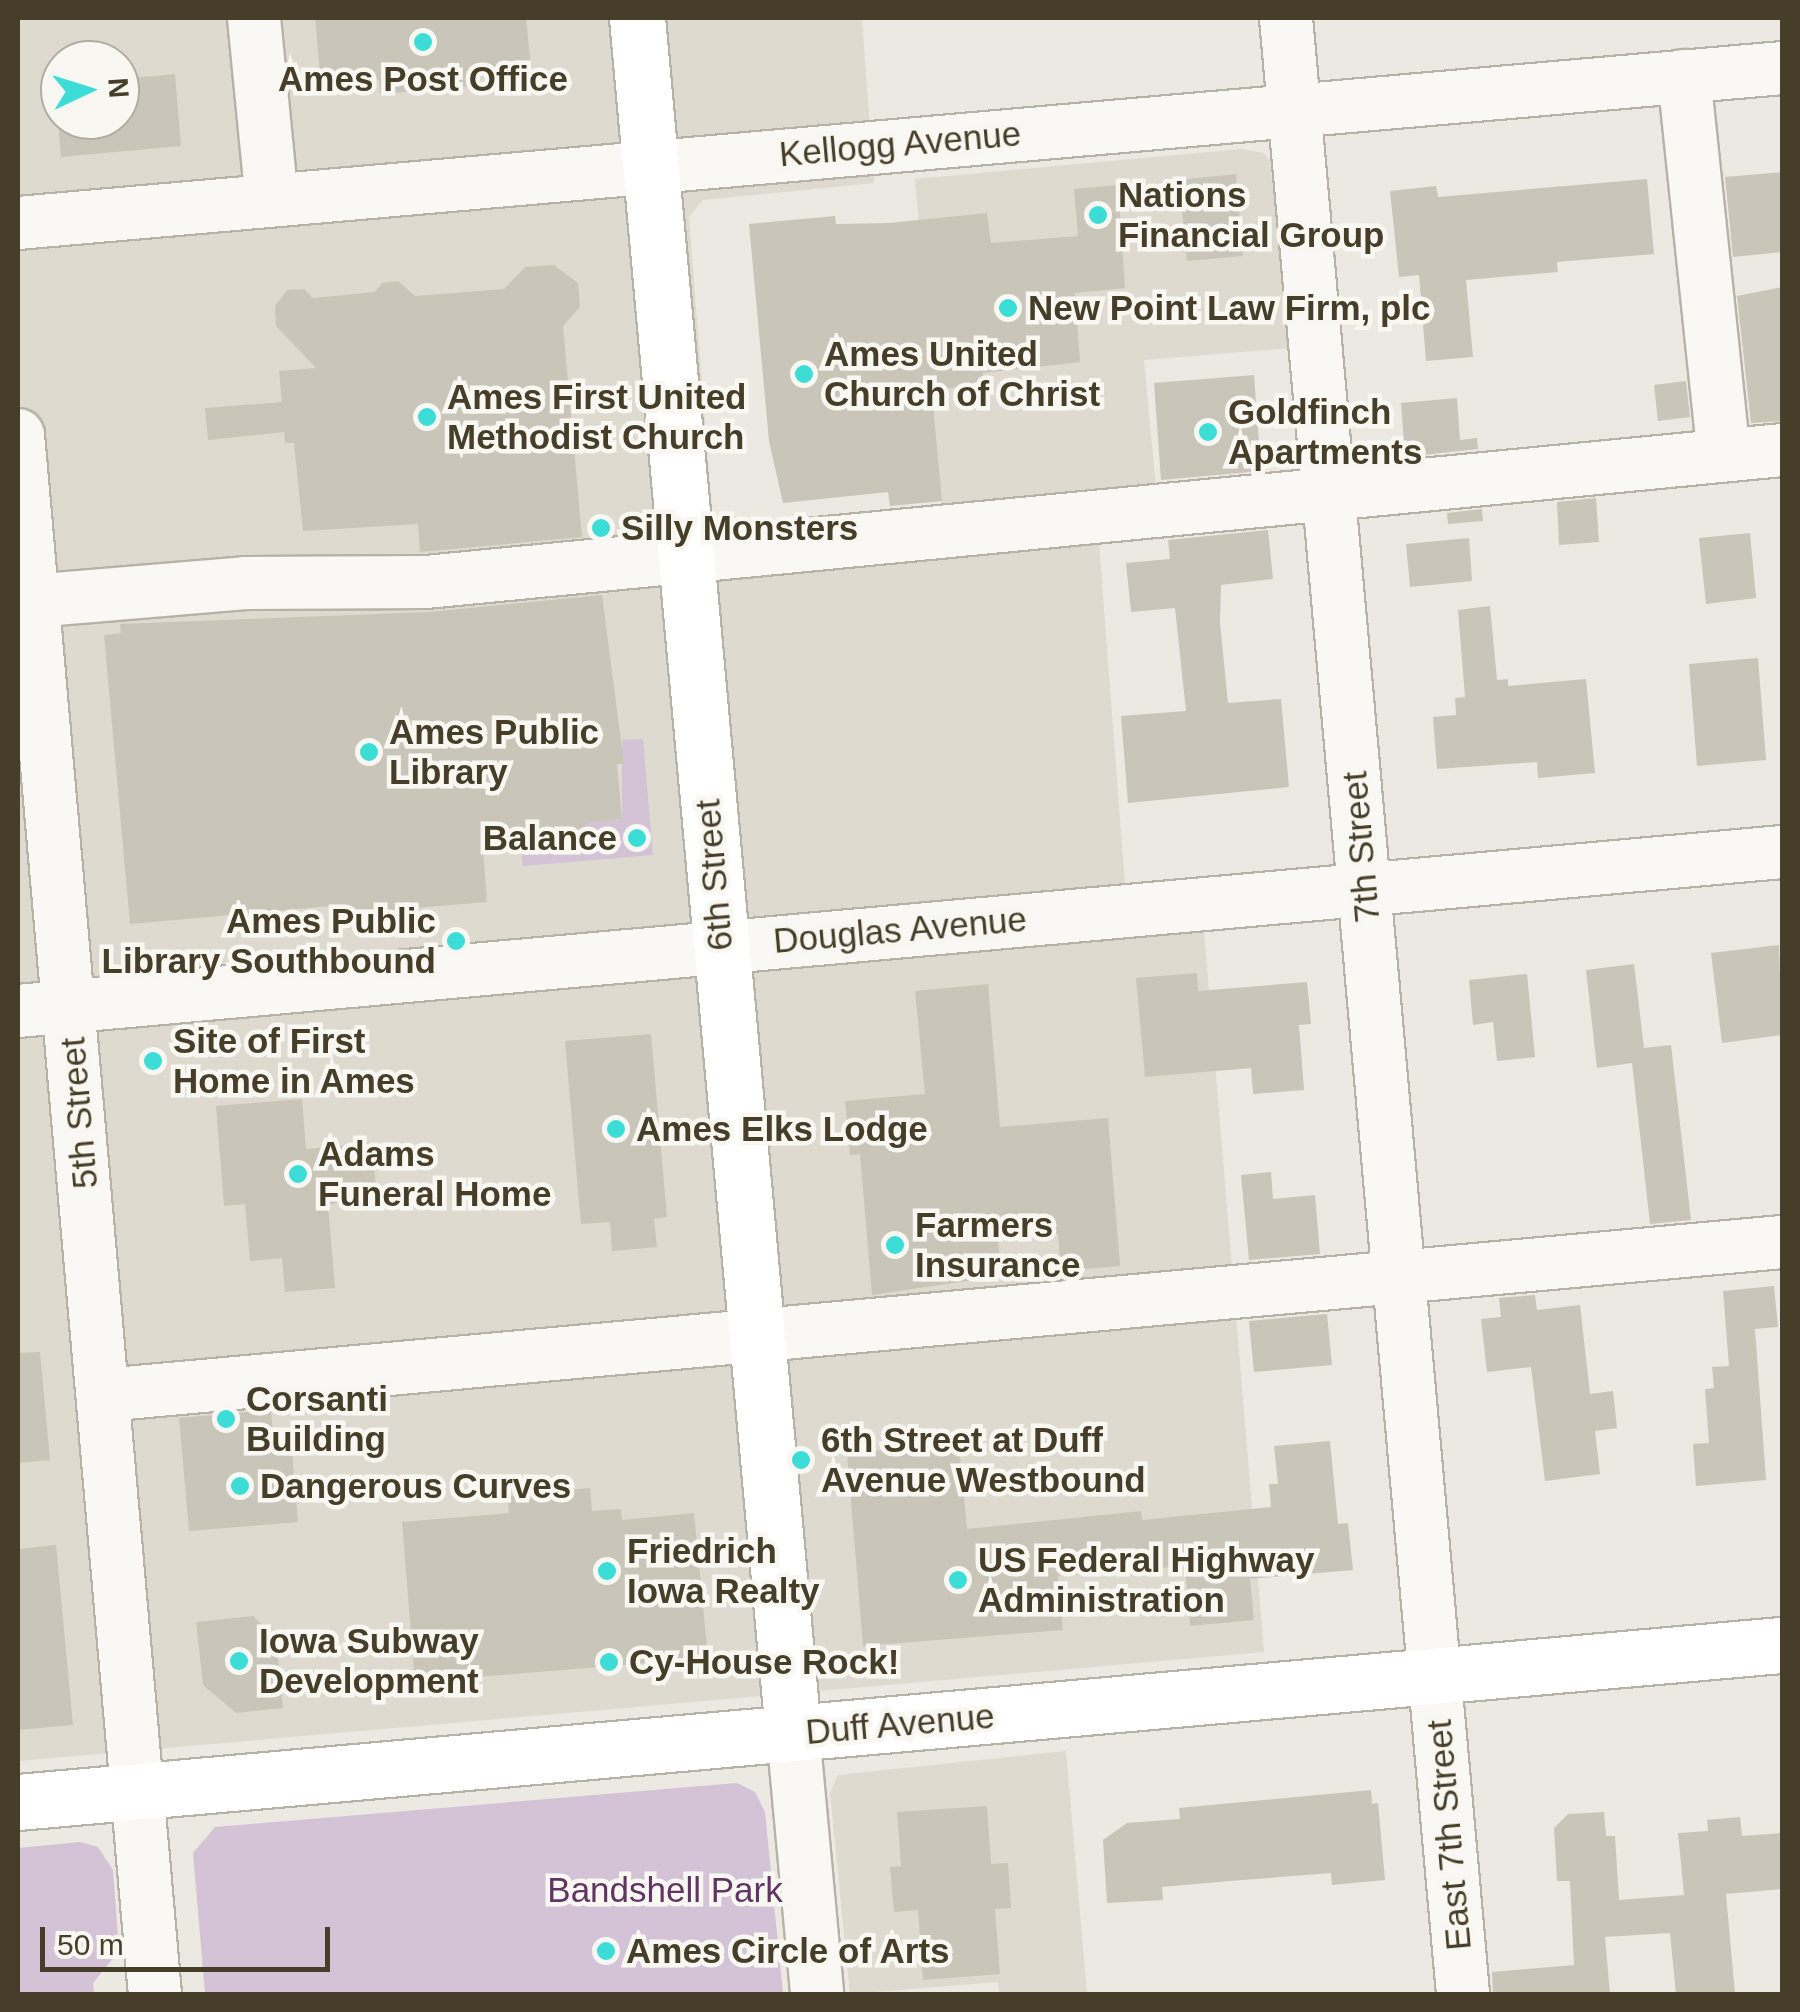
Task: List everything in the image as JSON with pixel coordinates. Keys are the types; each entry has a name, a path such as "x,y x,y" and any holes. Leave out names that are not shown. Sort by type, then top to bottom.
{"main road":[{"name":"6th Street","path":"637,18 793,1733"},
{"name":"Duff Avenue","path":"18,1802 1782,1645"}],"street":[{"path":"254,18 272,200"},
{"name":"7th Street","path":"1286,18 1435,1676"},
{"name":"Kellogg Avenue","path":"18,223 1782,68"},
{"path":"1684,76 1724,455"},
{"name":"5th Street","path":"18,435 155,1994"},
{"path":"32,601 246,583 426,582 1782,450"},
{"name":"Douglas Avenue","path":"18,1011 1782,852"},
{"path":"104,1396 1782,1242"},
{"name":"East 7th Street","path":"1435,1676 1463,1994"},
{"path":"793,1733 817,1994"}],"shaded area":[{"path":"18,18 862,18 874,183 703,200 689,217 714,537 943,516 915,179 1241,149 1264,153 1270,161 1290,348 1144,360 1158,509 1097,516 1129,938 1204,931 1264,1652 18,1761"},
{"path":"1066,1751 1087,1994 999,1994 998,1982 850,1994 830,1793 838,1775"}],"green space":[{"path":"643,739 653,855 523,866 520,830 552,828 554,839 586,836 586,823 622,819 622,740"},
{"name":"Bandshell Park","path":"737,1783 755,1792 765,1812 783,1994 205,1994 193,1853 215,1827"},
{"path":"80,1842 98,1847 113,1870 119,1951 93,1983 94,1994 18,1994 18,1848"}],"building":[{"name":"Ames Post Office","path":"315,18 526,18 531,67 471,72 472,86 380,94 379,80 321,85"},
{"path":"175,74 181,146 61,157 60,140 140,140 140,77"},
{"path":"1782,172 1782,252 1733,257 1725,177"},
{"path":"1236,174 1243,256 1187,261 1179,180"},
{"path":"1647,179 1654,254 1557,262 1558,272 1466,280 1473,357 1426,361 1419,275 1399,277 1390,191 1436,186 1438,197"},
{"path":"1118,185 1125,288 1075,293 1080,362 983,373 984,384 932,390 942,501 890,506 888,492 783,503 769,441 749,224 835,216 836,224 889,223 987,213 991,243 1078,236 1074,189"},
{"name":"Ames First United Methodist Church","path":"554,265 578,283 580,307 563,326 582,537 420,552 418,524 303,531 294,443 285,443 284,432 208,440 205,408 282,402 279,371 316,368 276,326 275,306 287,290 304,289 313,298 375,292 382,283 398,281 415,296 504,289 525,267"},
{"path":"1782,287 1782,421 1751,423 1737,296"},
{"name":"Goldfinch Apartments","path":"1254,375 1261,471 1161,480 1154,383"},
{"path":"1686,381 1690,417 1658,421 1654,385"},
{"path":"1457,398 1460,440 1477,438 1478,449 1405,457 1401,403"},
{"path":"1596,498 1599,542 1559,545 1557,502"},
{"path":"1482,509 1483,521 1448,524 1447,513"},
{"path":"1268,530 1273,579 1221,585 1220,623 1228,703 1281,699 1289,787 1128,803 1121,716 1186,711 1175,608 1131,612 1126,563 1170,559 1168,540"},
{"path":"1750,533 1756,598 1706,604 1699,538"},
{"path":"1469,538 1472,581 1410,587 1406,544"},
{"name":"Ames Public Library","path":"602,595 624,764 617,764 622,819 586,823 587,836 553,839 552,828 482,835 487,902 343,914 342,905 130,924 104,635 121,633 120,624 429,612"},
{"path":"1490,606 1497,680 1508,679 1508,686 1586,679 1595,773 1538,778 1537,762 1437,769 1433,717 1456,715 1455,698 1465,697 1458,610"},
{"path":"1758,658 1766,760 1697,766 1689,664"},
{"path":"1779,945 1782,1035 1722,1043 1711,953"},
{"path":"1634,964 1644,1048 1671,1045 1691,1220 1650,1224 1632,1063 1597,1068 1586,970"},
{"path":"1197,973 1198,991 1307,982 1311,1024 1299,1025 1304,1090 1253,1094 1251,1068 1145,1077 1136,978"},
{"path":"1527,974 1535,1057 1497,1061 1493,1022 1473,1025 1469,980"},
{"path":"988,984 1000,1127 1108,1118 1120,1266 1061,1271 1058,1234 998,1239 1001,1276 872,1295 860,1154 850,1155 845,1101 925,1094 915,991"},
{"name":"Ames Elks Lodge","path":"651,1034 667,1217 654,1219 657,1247 612,1251 610,1222 581,1224 565,1041"},
{"name":"Adams Funeral Home","path":"302,1099 306,1149 372,1143 377,1200 328,1204 335,1288 285,1292 282,1258 250,1261 245,1204 224,1206 216,1106"},
{"path":"1271,1172 1273,1199 1315,1195 1320,1254 1249,1260 1241,1175"},
{"path":"1774,1286 1778,1327 1755,1329 1766,1480 1696,1486 1693,1444 1709,1443 1705,1389 1714,1388 1712,1367 1729,1366 1723,1291"},
{"path":"1535,1295 1537,1310 1580,1305 1590,1394 1613,1391 1617,1428 1595,1431 1600,1474 1545,1481 1531,1367 1487,1372 1481,1319 1501,1317 1499,1298"},
{"path":"1327,1314 1332,1365 1254,1372 1249,1321"},
{"path":"40,1352 50,1460 18,1463 18,1353"},
{"name":"Dangerous Curves","path":"271,1410 274,1443 291,1441 298,1522 189,1531 179,1418"},
{"path":"1330,1441 1338,1524 1348,1523 1353,1570 1250,1579 1254,1620 1190,1626 1185,1566 1058,1576 1063,1630 863,1646 847,1453 959,1444 967,1529 1141,1511 1142,1520 1271,1507 1269,1484 1278,1484 1274,1446"},
{"path":"590,1488 592,1511 621,1509 622,1520 694,1513 708,1658 415,1682 402,1522 509,1513 507,1496"},
{"path":"56,1545 73,1725 18,1730 18,1549"},
{"name":"Iowa Subway Development","path":"253,1616 276,1638 283,1708 236,1713 203,1685 196,1622"},
{"path":"1371,1790 1372,1804 1378,1803 1385,1880 1332,1885 1331,1873 1230,1881 1162,1887 1163,1900 1107,1903 1103,1840 1127,1823 1180,1819 1179,1808"},
{"path":"987,1806 991,1864 1008,1863 1011,1908 995,1909 1000,1974 923,1980 918,1910 894,1912 890,1867 901,1866 897,1812"},
{"path":"1604,1812 1606,1836 1615,1836 1619,1900 1684,1895 1678,1833 1708,1831 1707,1820 1740,1817 1742,1836 1782,1833 1782,1889 1726,1894 1735,1994 1676,1994 1670,1933 1605,1937 1610,1994 1493,1994 1492,1972 1574,1965 1570,1881 1557,1881 1554,1828 1568,1814"}],"place":[{"name":"Ames Post Office","path":"423,42"},
{"name":"Nations Financial Group","path":"1098,215"},
{"name":"New Point Law Firm, plc","path":"1008,308"},
{"name":"Ames United Church of Christ","path":"804,374"},
{"name":"Ames First United Methodist Church","path":"427,417"},
{"name":"Goldfinch Apartments","path":"1208,432"},
{"name":"Silly Monsters","path":"601,528"},
{"name":"Ames Public Library","path":"369,752"},
{"name":"Balance","path":"637,838"},
{"name":"Ames Public Library Southbound","path":"456,941"},
{"name":"Site of First Home in Ames","path":"153,1061"},
{"name":"Ames Elks Lodge","path":"616,1129"},
{"name":"Adams Funeral Home","path":"298,1174"},
{"name":"Farmers Insurance","path":"895,1245"},
{"name":"Corsanti Building","path":"226,1419"},
{"name":"6th Street at Duff Avenue Westbound","path":"801,1460"},
{"name":"Dangerous Curves","path":"240,1486"},
{"name":"Friedrich Iowa Realty","path":"607,1571"},
{"name":"US Federal Highway Administration","path":"958,1580"},
{"name":"Iowa Subway Development","path":"239,1661"},
{"name":"Cy-House Rock!","path":"609,1662"},
{"name":"Ames Circle of Arts","path":"606,1951"}]}
